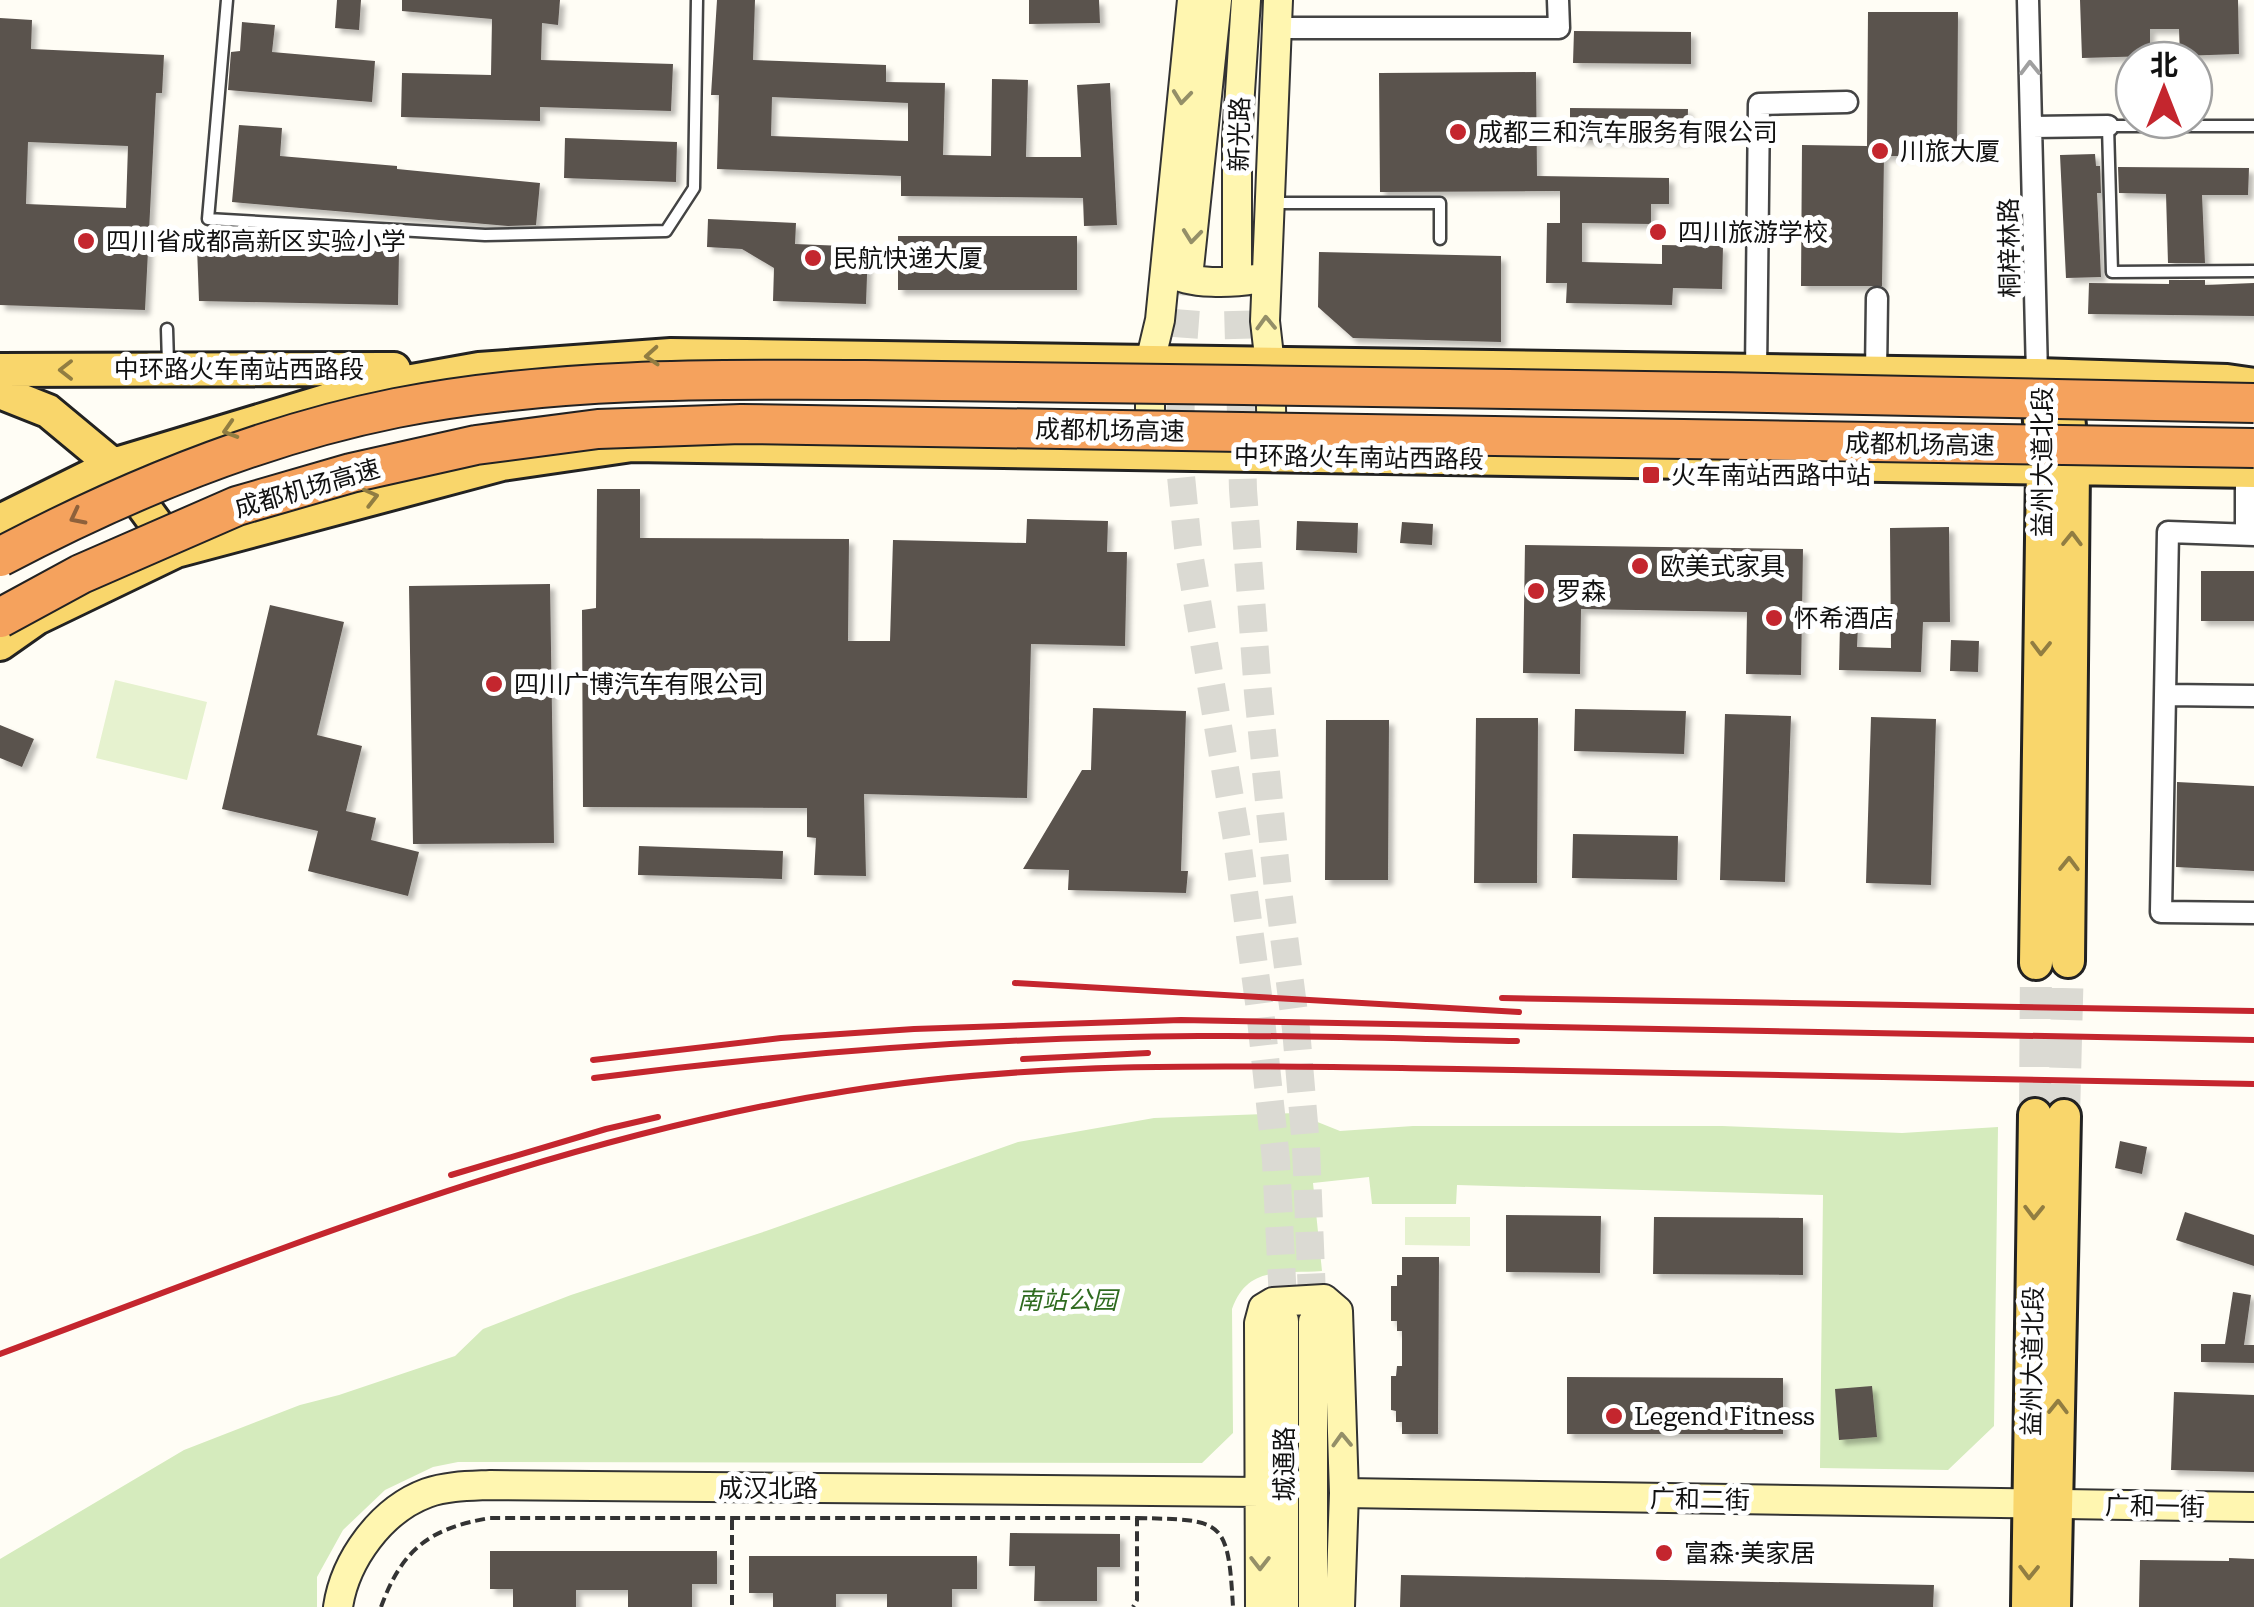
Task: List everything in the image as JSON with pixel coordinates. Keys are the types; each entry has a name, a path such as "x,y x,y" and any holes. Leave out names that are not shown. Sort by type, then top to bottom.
{"highway":[{"name":"成都机场高速","path":"0,557 84,512 186,470 375,413 504,390 724,379 1366,386 2247,388"},
{"name":"成都机场高速","path":"0,618 82,574 236,506 476,444 598,428 741,424 2251,463"}],"main road":[{"name":"中环路火车南站西路段","path":"0,370 479,369 670,355 2037,376 2247,388"},
{"name":"中环路火车南站西路段","path":"0,522 113,465 362,390 479,369"},
{"name":"益州大道北段","path":"2037,376 2058,469 2052,962"},
{"path":"0,392 48,412 113,465 176,551"},
{"name":"中环路火车南站西路段","path":"0,644 38,618 176,551 502,464 632,444 2058,469 2251,463"},
{"name":"益州大道北段","path":"2050,1115 2043,1504 2054,1607"},
{"name":"益州大道北段","path":"2028,1607 2043,1504"}],"street":[{"path":"1192,0 1178,277 1246,280 1268,276"},
{"path":"1150,454 1150,362 1177,268 1218,0"},
{"name":"新光路","path":"1237,269 1238,138 1246,0"},
{"path":"1272,455 1265,321 1278,14 1558,28 1558,0"},
{"name":"桐梓林路","path":"2028,0 2037,376"},
{"path":"1756,372 1759,104 1847,102"},
{"path":"2031,127 2108,126"},
{"path":"1876,373 1877,298"},
{"path":"2251,463 2250,534 2168,532 2161,912 2254,913"},
{"path":"2165,696 2254,696"},
{"path":"1260,1607 1259,1323 1263,1308 1273,1302 1324,1299 1338,1311 1344,1494 1340,1607"},
{"name":"城通路","path":"1284,1322 1284,1607"},
{"name":"城通路","path":"1313,1322 1313,1607"},
{"name":"成汉北路","path":"338,1607 348,1572 374,1531 426,1494 456,1487 1260,1492"},
{"name":"广和二街","path":"1344,1494 2043,1504"},
{"name":"广和一街","path":"2043,1504 2254,1507"}],"lane":[{"path":"227,0 208,220 485,235 666,231 694,188 697,0"},
{"path":"2254,126 2108,126 2112,272 2254,271"},
{"path":"1268,203 1440,203 1440,239"},
{"path":"168,329 168,370"}],"path":[{"path":"381,1607 392,1576 418,1546 453,1524 490,1518 1136,1518 1194,1520 1215,1528 1228,1546 1233,1607"},
{"path":"1133,1607 1136,1518"},
{"path":"732,1520 732,1607"}],"green space":[{"path":"115,680 207,702 187,780 96,758"},
{"name":"南站公园","path":"1295,1113 1340,1131 1413,1126 1722,1126 1902,1133 1998,1127 1994,1426 1948,1470 1820,1468 1823,1195 1457,1185 1456,1204 1372,1204 1369,1177 1313,1183 1322,1271 1257,1278 1239,1295 1232,1309 1233,1433 1202,1463 458,1462 433,1467 385,1490 343,1530 317,1577 317,1607 0,1607 0,1559 184,1450 300,1405 455,1356 483,1329 571,1295 1018,1142 1154,1118"},
{"path":"1405,1217 1470,1217 1470,1246 1405,1245"}],"building":[{"path":"337,0 361,0 359,30 335,28"},
{"path":"402,0 560,0 558,25 542,23 541,60 673,64 671,111 540,107 540,121 401,117 402,73 491,75 492,19 402,11"},
{"path":"717,0 755,0 753,60 886,65 886,82 945,83 943,155 991,156 992,79 1028,80 1026,157 1081,157 1077,85 1110,83 1117,225 1084,226 1083,198 901,196 901,176 717,169 719,95 711,95","holes":["772,97 908,103 908,141 771,136"]},
{"path":"1029,0 1099,0 1100,23 1029,24"},
{"path":"2080,0 2238,0 2239,54 2214,55 2214,40 2179,40 2179,29 2150,29 2150,40 2114,40 2114,57 2082,58"},
{"name":"川旅大厦","path":"1868,12 1958,12 1957,156 1884,156 1882,286 1801,286 1802,145 1867,146"},
{"name":"四川省成都高新区实验小学","path":"0,18 32,20 31,49 164,55 162,93 156,93 145,310 0,305","holes":["28,142 128,146 126,208 26,204"]},
{"path":"242,22 275,25 272,52 375,61 372,102 228,90 231,52 240,51"},
{"path":"1574,31 1691,32 1691,64 1573,63"},
{"path":"1536,72 1537,176 1669,178 1669,204 1651,204 1651,224 1582,223 1582,262 1662,264 1662,245 1723,246 1722,289 1673,288 1672,305 1566,303 1567,283 1546,283 1547,223 1560,223 1560,191 1380,192 1379,73"},
{"path":"1570,108 1688,109 1687,141 1570,140"},
{"path":"239,125 282,128 280,156 540,183 536,225 508,226 232,202"},
{"path":"565,138 677,142 676,182 564,178"},
{"path":"2095,154 2096,166 2100,166 2101,193 2097,193 2101,277 2066,278 2060,155"},
{"path":"2118,167 2249,168 2248,195 2202,195 2205,263 2168,263 2166,194 2119,193"},
{"name":"民航快递大厦","path":"708,219 796,223 795,244 868,247 866,304 773,301 774,268 742,249 707,247"},
{"path":"898,236 1077,236 1077,290 898,290"},
{"path":"197,247 399,251 398,305 199,301"},
{"path":"1319,252 1501,256 1501,342 1353,338 1318,307"},
{"path":"2169,280 2205,280 2205,285 2254,283 2254,316 2088,314 2089,283 2169,284"},
{"path":"597,489 640,489 640,538 849,539 848,641 890,641 893,540 1026,543 1027,519 1108,521 1107,552 1127,552 1125,646 1031,644 1027,798 864,794 866,876 814,875 816,838 807,837 807,808 583,807 582,610 596,608"},
{"path":"1297,521 1358,523 1357,553 1296,550"},
{"path":"1402,522 1433,524 1432,545 1400,543"},
{"path":"1949,527 1950,622 1923,622 1921,672 1839,670 1840,624 1858,625 1857,647 1891,648 1890,528"},
{"path":"1525,545 1803,549 1801,675 1746,674 1747,612 1581,609 1580,674 1523,673"},
{"path":"2201,571 2254,571 2254,621 2201,621"},
{"path":"550,584 554,843 413,844 409,586"},
{"path":"270,605 344,622 317,735 362,746 346,811 376,818 371,840 419,852 408,896 308,871 318,831 222,809"},
{"path":"1951,640 1979,641 1978,672 1950,671"},
{"path":"1093,708 1186,711 1181,871 1188,871 1186,893 1068,890 1069,870 1023,869 1082,770 1091,770"},
{"path":"1575,709 1686,711 1684,754 1574,751"},
{"path":"1725,714 1791,716 1785,882 1720,880"},
{"path":"1871,717 1936,719 1931,885 1866,883"},
{"path":"1476,718 1538,718 1537,883 1474,883"},
{"path":"1326,720 1389,720 1388,880 1325,880"},
{"path":"0,725 34,739 22,767 0,758"},
{"path":"2177,782 2254,786 2254,871 2176,867"},
{"path":"1573,834 1678,836 1677,880 1572,878"},
{"path":"639,846 783,851 782,879 638,875"},
{"path":"2120,1141 2147,1147 2142,1174 2115,1168"},
{"path":"2185,1212 2254,1235 2254,1266 2176,1240"},
{"path":"1506,1215 1601,1216 1600,1273 1506,1272"},
{"path":"1654,1217 1803,1218 1803,1275 1653,1274"},
{"path":"1402,1257 1439,1257 1438,1434 1402,1434 1402,1422 1396,1422 1396,1411 1391,1410 1391,1376 1396,1376 1397,1366 1402,1366 1402,1331 1397,1331 1397,1321 1391,1321 1391,1286 1397,1286 1397,1275 1402,1275"},
{"path":"2233,1292 2251,1295 2244,1345 2254,1345 2254,1363 2201,1362 2201,1344 2225,1344"},
{"path":"1567,1377 1783,1378 1783,1434 1567,1434"},
{"path":"1872,1386 1877,1437 1839,1440 1835,1389"},
{"path":"2174,1392 2254,1395 2254,1472 2171,1470"},
{"path":"1010,1533 1120,1534 1120,1567 1097,1567 1097,1601 1034,1601 1035,1566 1009,1566"},
{"path":"490,1551 717,1551 717,1584 692,1584 692,1607 628,1607 628,1590 576,1590 576,1607 513,1607 513,1589 490,1589"},
{"path":"749,1556 977,1556 977,1589 952,1589 952,1607 887,1607 887,1594 836,1594 836,1607 773,1607 773,1593 749,1593"},
{"path":"2254,1559 2254,1607 2139,1607 2140,1560"},
{"path":"1401,1575 1934,1585 1933,1607 1400,1607"}],"tunnel":[{"path":"1189,268 1181,373 1180,466 1188,547 1237,840 1260,1010 1276,1160 1284,1321"},
{"path":"1237,269 1243,490 1258,693 1306,1147 1313,1321"},
{"path":"2064,1116 2068,961"},
{"path":"2035,1115 2036,963"}],"railway":[{"path":"1015,983 1519,1012"},
{"path":"1502,998 2254,1011"},
{"path":"593,1060 781,1038 914,1029 1181,1020 2254,1040"},
{"path":"594,1078 820,1054 1048,1039 1239,1036 1517,1041"},
{"path":"1023,1059 1148,1053"},
{"path":"0,1354 312,1238 523,1167 738,1111 923,1081 1076,1069 1229,1066 2254,1084"},
{"path":"451,1175 658,1117"}],"place":[{"name":"成都三和汽车服务有限公司","path":"1458,132"},
{"name":"川旅大厦","path":"1880,151"},
{"name":"四川旅游学校","path":"1658,232"},
{"name":"四川省成都高新区实验小学","path":"86,241"},
{"name":"民航快递大厦","path":"813,258"},
{"name":"火车南站西路中站","path":"1651,475"},
{"name":"欧美式家具","path":"1640,566"},
{"name":"罗森","path":"1536,591"},
{"name":"怀希酒店","path":"1774,618"},
{"name":"四川广博汽车有限公司","path":"494,684"},
{"name":"Legend Fitness","path":"1614,1416"},
{"name":"富森·美家居","path":"1664,1553"}]}
